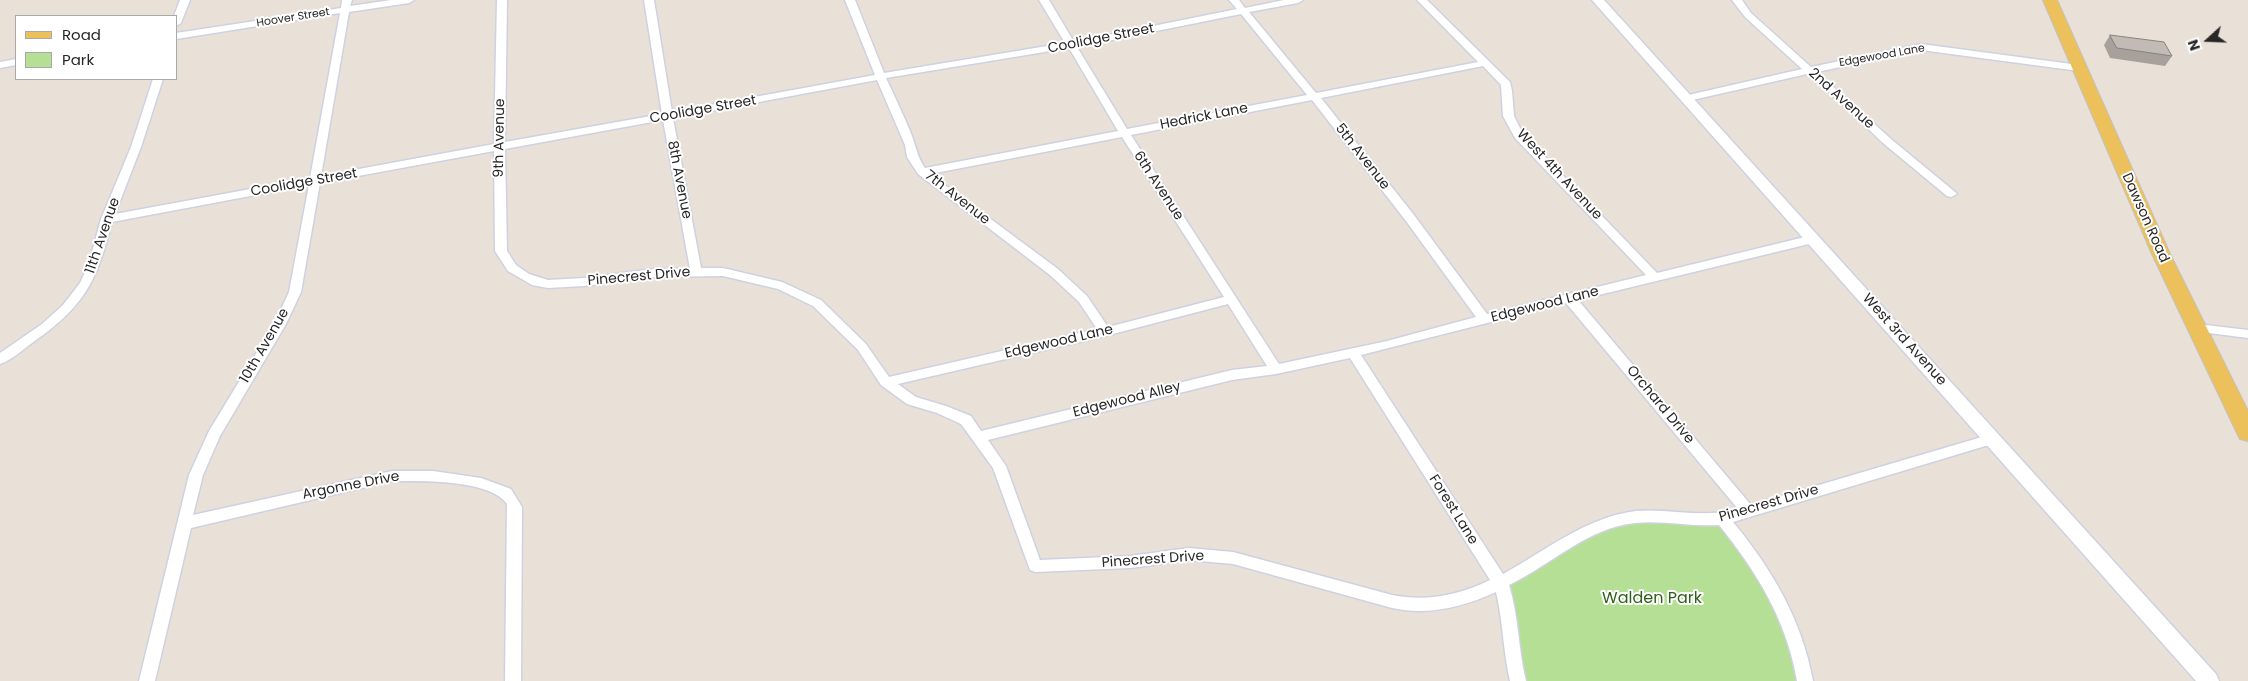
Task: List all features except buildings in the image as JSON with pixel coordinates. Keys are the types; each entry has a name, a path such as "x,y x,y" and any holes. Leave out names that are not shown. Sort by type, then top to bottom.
{"main road":[{"name":"Dawson Road","path":"2050,0 2161,254 2248,433"}],"street":[{"path":"178,18 185,0"},
{"name":"Hoover Street","path":"178,36 346,5 409,0"},
{"name":"9th Avenue","path":"502,0 501,250 505,259 515,270"},
{"name":"8th Avenue","path":"649,0 696,271"},
{"name":"7th Avenue","path":"850,0 881,78 896,109 910,145 912,157 922,172 1054,272 1083,299 1105,332"},
{"name":"6th Avenue","path":"1044,0 1124,132 1276,369"},
{"name":"5th Avenue","path":"1234,0 1313,95 1410,218 1484,319"},
{"name":"Coolidge Street","path":"107,219 881,78 948,64 1072,45 1298,0"},
{"name":"West 4th Avenue","path":"1422,0 1506,84 1509,94 1507,111 1509,119 1520,136 1654,277"},
{"name":"West 3rd Avenue","path":"1598,0 1688,98 2209,681"},
{"name":"2nd Avenue","path":"1737,0 1756,22 1808,70 1828,85 1887,140 1951,194"},
{"name":"10th Avenue","path":"147,681 196,475 214,435 280,324 295,292 346,5"},
{"name":"Edgewood Lane","path":"1688,98 1808,70 1921,48 1944,49 2079,68"},
{"path":"0,65 15,62"},
{"name":"Hedrick Lane","path":"922,172 1486,63"},
{"name":"11th Avenue","path":"0,360 46,327 67,308 85,285 95,263 107,219 136,147 158,80"},
{"name":"Edgewood Lane","path":"1276,369 1353,352 1813,239"},
{"name":"Pinecrest Drive","path":"515,270 536,282 562,284 654,273 723,272 763,280 800,294 817,303 856,340 886,382 912,401 941,409 966,420 999,466 1035,566 1130,562 1190,554 1224,557 1282,570 1388,600 1420,605 1450,602 1473,595 1585,532 1609,523 1637,517 1692,520 1723,519 1992,439"},
{"name":"Edgewood Lane","path":"886,382 1105,332 1230,299"},
{"name":"Orchard Drive","path":"1570,299 1749,512"},
{"path":"2197,328 2248,334"},
{"name":"Forest Lane","path":"1353,352 1499,582 1509,613 1512,657 1518,681"},
{"name":"Edgewood Alley","path":"979,437 1223,377 1276,369"},
{"name":"Argonne Drive","path":"186,523 392,476 411,475 482,484 504,492 515,507 513,681"},
{"path":"1723,519 1766,577 1781,604 1804,668 1805,681"}],"green space":[{"name":"Walden Park","path":"1723,520 1766,577 1804,681 1519,681 1502,586 1550,554 1618,521"}]}
